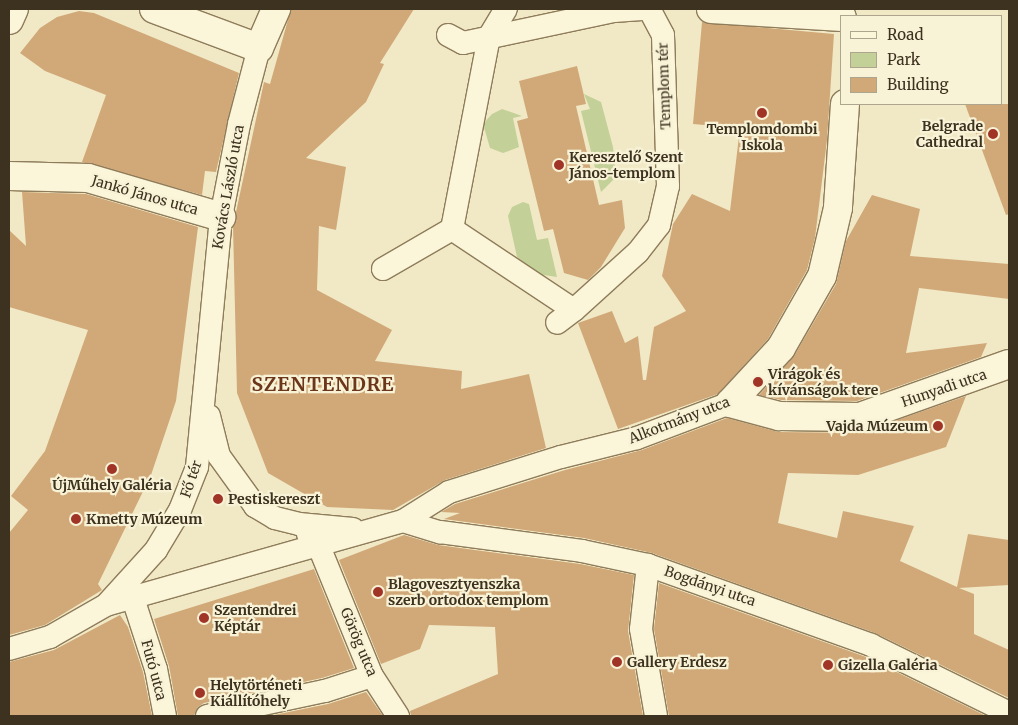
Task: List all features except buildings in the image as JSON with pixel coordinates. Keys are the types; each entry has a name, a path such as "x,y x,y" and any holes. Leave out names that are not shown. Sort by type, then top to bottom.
{"street":[{"path":"9,20 14,9"},
{"path":"154,9 258,48 276,9"},
{"path":"383,269 452,229 489,38 506,9"},
{"path":"448,35 463,43 614,11 642,9"},
{"name":"Templom tér","path":"452,229 565,316 638,252 658,225 668,186 663,35 649,9"},
{"path":"711,9 840,17"},
{"name":"Kovács László utca","path":"210,327 221,217 239,124 258,48"},
{"name":"Alkotmány utca","path":"398,522 449,492 561,457 637,438 730,403 781,348 822,276 838,208 845,105"},
{"name":"Jankó János utca","path":"9,176 88,178 221,217"},
{"name":"Fő tér","path":"130,590 180,510 198,467 210,327"},
{"name":"Hunyadi utca","path":"730,403 780,416 860,417 1009,364"},
{"name":"Fő tér","path":"205,388 210,422 219,456 255,506 276,518 298,524 367,530"},
{"name":"Fő tér","path":"9,649 50,637 130,590 318,544 398,522"},
{"name":"Bogdányi utca","path":"398,522 440,532 582,551 648,565 871,645 1009,713"},
{"name":"Fő tér","path":"298,524 318,544 326,565"},
{"name":"Görög utca","path":"326,565 372,676 398,716"},
{"path":"648,565 641,629 656,716"},
{"name":"Futó utca","path":"130,590 156,669 165,716"},
{"path":"208,716 325,690 372,676"}],"green space":[{"path":"584,94 601,102 613,147 616,177 601,192 581,111 590,109"},
{"path":"502,109 522,116 513,118 519,147 503,153 490,148 483,124 492,114"},
{"path":"523,202 529,204 537,240 548,238 557,277 537,274 517,257 508,216 512,207"}],"place":[{"name":"Templomdombi Iskola","path":"762,113"},
{"name":"Belgrade Cathedral","path":"993,134"},
{"name":"Keresztelő Szent János-templom","path":"559,165"},
{"name":"Virágok és kívánságok tere","path":"758,382"},
{"name":"Vajda Múzeum","path":"938,426"},
{"name":"ÚjMűhely Galéria","path":"112,469"},
{"name":"Pestiskereszt","path":"218,499"},
{"name":"Kmetty Múzeum","path":"76,519"},
{"name":"Blagovesztyenszka szerb ortodox templom","path":"378,592"},
{"name":"Szentendrei Képtár","path":"204,618"},
{"name":"Gallery Erdesz","path":"617,662"},
{"name":"Gizella Galéria","path":"828,665"},
{"name":"Helytörténeti Kiállítóhely","path":"200,693"}],"district":[{"name":"SZENTENDRE","path":"323,385"}]}
